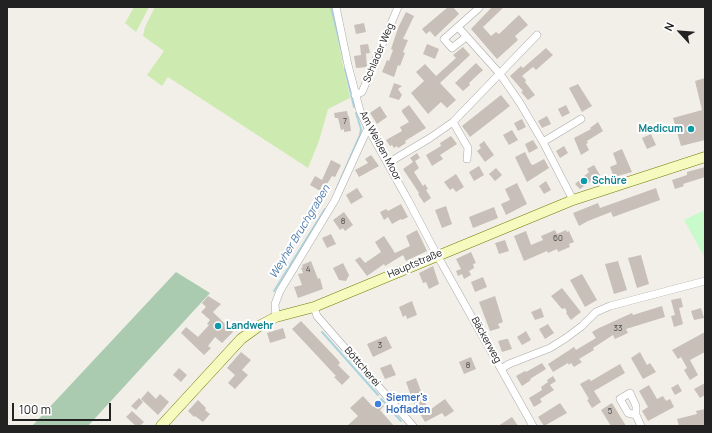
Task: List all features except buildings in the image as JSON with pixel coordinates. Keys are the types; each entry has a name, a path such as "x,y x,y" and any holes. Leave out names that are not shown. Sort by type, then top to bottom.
{"main road":[{"name":"Hauptstraße","path":"161,426 241,339 259,326 276,317 314,307 573,200 705,157"}],"street":[{"name":"Am Weißen Moor","path":"336,7 355,95 360,111 437,255"},
{"name":"Schlader Weg","path":"355,95 362,92 398,7"},
{"path":"466,36 452,48 444,39 479,8"},
{"path":"458,27 500,74 520,103 543,142 573,200"},
{"path":"388,163 430,138 452,122 537,35"},
{"path":"543,142 581,119"},
{"path":"452,122 468,148 467,159"},
{"path":"276,317 275,304 280,291 335,200 366,132 369,130"},
{"name":"Bäckerweg","path":"437,255 533,426"},
{"path":"502,369 509,364 550,348 582,326 596,312 610,306 705,281"},
{"name":"Böttcherei","path":"314,307 317,316 413,426"},
{"path":"636,415 641,426"}],"green space":[{"path":"134,7 149,7 136,32 125,23"},
{"path":"155,7 331,7 350,98 328,109 319,141 308,168 168,77 162,86 147,75 164,51 143,36 145,27"},
{"path":"705,210 705,258 684,220"},
{"path":"176,272 210,293 88,426 32,426"}],"waterway":[{"name":"Weyher Bruchgraben","path":"331,7 344,61"},
{"name":"Weyher Bruchgraben","path":"345,69 354,107"},
{"name":"Weyher Bruchgraben","path":"336,190 360,135 361,129 356,113"},
{"name":"Weyher Bruchgraben","path":"274,291 325,209"},
{"name":"Weyher Bruchgraben","path":"322,332 378,395"},
{"name":"Weyher Bruchgraben","path":"381,399 390,408"},
{"name":"Weyher Bruchgraben","path":"391,410 401,421"}],"place":[{"name":"Medicum","path":"691,129"},
{"name":"Schüre","path":"584,181"},
{"name":"Landwehr","path":"218,326"},
{"name":"Siemer's Hofladen","path":"378,404"}]}
